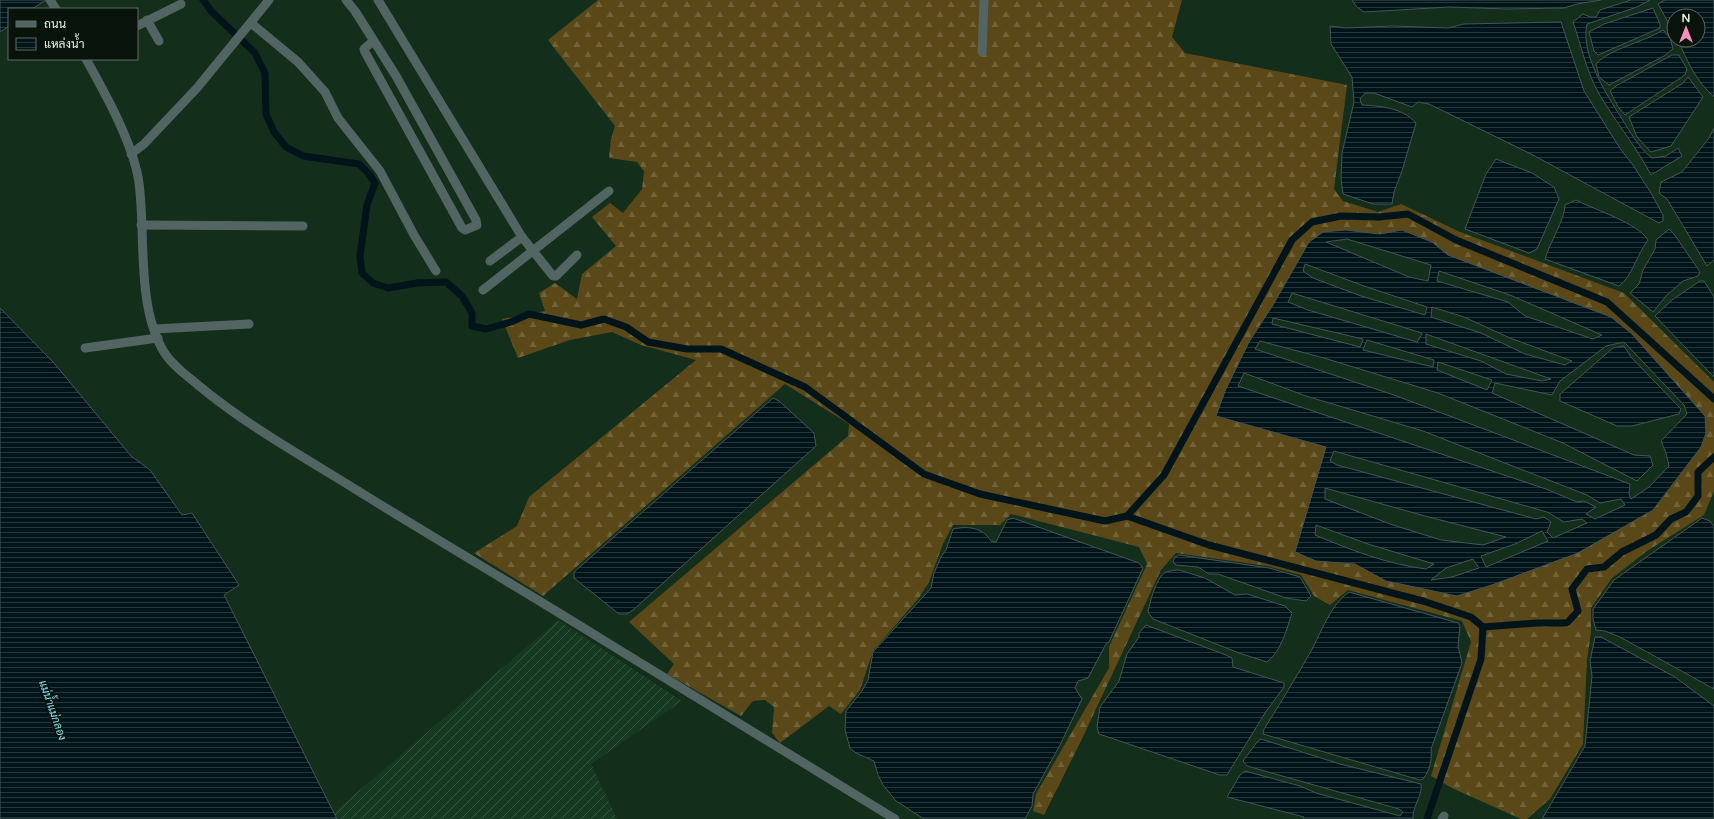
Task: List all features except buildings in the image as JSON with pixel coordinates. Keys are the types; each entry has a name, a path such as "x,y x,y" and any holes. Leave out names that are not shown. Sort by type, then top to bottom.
{"street":[{"path":"131,154 150,139 197,88 269,0"},
{"path":"346,0 355,11 396,76 477,225 466,230 458,221 365,52 364,48 373,41"},
{"path":"378,0 522,237 533,252 553,276 556,276 577,255"},
{"path":"982,52 984,0"},
{"path":"138,25 181,4"},
{"path":"147,20 159,41"},
{"path":"250,24 298,62 325,92 338,118 380,171 414,235 436,271"},
{"path":"87,60 103,90 131,154 139,182 146,294 154,329 165,352 179,369 218,402 450,548 576,623 777,748 895,819"},
{"path":"483,290 609,191"},
{"path":"141,225 303,226"},
{"path":"490,261 522,237"},
{"path":"154,329 249,324"},
{"path":"85,348 158,338"}],"shaded area":[{"path":"558,620 682,701 591,764 617,819 337,819 333,813"}],"green space":[{"path":"598,0 1182,0 1172,37 1185,53 1347,85 1334,189 1343,201 1378,212 1401,204 1460,232 1624,293 1714,382 1714,491 1704,515 1647,551 1612,578 1591,608 1591,632 1587,660 1583,744 1550,799 1527,819 1521,819 1452,788 1431,776 1471,642 1462,621 1348,590 1330,605 1314,596 1301,575 1267,566 1176,553 1161,570 1081,741 1044,815 1033,811 1036,794 1109,668 1109,647 1147,564 1139,547 1011,514 1000,525 953,525 943,544 929,582 919,598 873,651 860,690 841,714 829,706 780,743 772,733 774,707 765,700 753,701 741,716 667,674 674,664 629,622 848,436 849,424 785,384 543,596 474,553 517,526 529,497 696,360 641,345 612,332 570,340 518,358 502,319 545,311 539,293 555,283 577,299 582,274 616,246 592,217 610,203 623,213 642,189 644,171 637,162 609,158 611,139 615,126 548,40","holes":["1345,230 1380,234 1402,230 1432,242 1448,255 1611,317 1632,334 1705,417 1701,447 1653,510 1457,596 1386,581 1355,564 1316,561 1295,552 1326,447 1216,416 1249,342 1273,305 1309,242"]}],"water":[{"path":"0,0 46,0 34,8 8,8 8,27 0,32"},
{"path":"1352,0 1601,0 1564,8 1506,9 1449,7 1364,12 1356,6"},
{"path":"1631,0 1650,0 1637,7 1587,24 1587,48 1602,86 1632,135 1647,154 1652,158 1666,156 1678,148 1682,156 1651,175 1598,92 1587,66 1573,22 1583,14 1590,17 1596,17 1600,10"},
{"path":"1665,0 1714,0 1714,97 1697,77 1682,48 1706,48 1706,8 1666,8 1666,18 1658,4"},
{"path":"1653,8 1660,24 1660,28 1598,55 1594,51 1589,32 1604,24"},
{"path":"1561,22 1584,91 1621,150 1633,165 1651,193 1663,215 1663,221 1659,223 1531,154 1429,104 1418,102 1412,107 1374,93 1365,93 1360,99 1362,105 1384,107 1398,111 1411,118 1416,123 1402,171 1394,192 1392,204 1373,204 1343,194 1341,178 1342,153 1354,102 1352,77 1331,44 1330,26 1346,28 1392,26 1448,28 1464,24"},
{"path":"1663,30 1666,33 1666,48 1673,49 1664,56 1609,85 1599,77 1596,64 1602,59 1609,54"},
{"path":"1672,55 1679,55 1687,69 1685,75 1625,115 1618,107 1610,91 1616,86"},
{"path":"1688,77 1703,97 1671,146 1651,152 1637,137 1629,117 1683,83"},
{"path":"1714,128 1714,260 1707,266 1667,199 1659,193 1661,182 1682,172 1709,138"},
{"path":"1496,159 1532,173 1554,187 1559,199 1537,249 1529,253 1465,229 1486,174"},
{"path":"1576,200 1615,217 1635,228 1648,240 1631,271 1624,282 1619,286 1545,259 1563,217 1565,205"},
{"path":"1669,229 1700,272 1698,276 1683,281 1667,295 1653,312 1630,293 1639,284 1643,270 1655,249 1656,240"},
{"path":"1345,230 1380,234 1402,230 1432,242 1448,255 1611,317 1632,334 1705,416 1706,433 1701,447 1653,510 1578,553 1492,585 1457,596 1386,581 1355,564 1316,561 1295,552 1326,447 1216,416 1225,391 1249,342 1273,305 1309,242 1323,232","holes":["1347,239 1431,265 1428,281 1409,277 1326,242","1305,264 1427,307 1425,315 1361,296 1313,278 1303,271","1439,271 1510,295 1602,335 1593,339 1525,316 1508,302 1437,281","1292,293 1422,333 1417,342 1308,310 1288,302","1432,307 1464,317 1510,338 1572,361 1565,365 1525,354 1481,333 1431,317","1273,318 1363,340 1360,347 1272,324","1426,334 1551,379 1542,381 1506,374 1481,361 1426,344","1367,340 1434,360 1433,367 1363,350","1260,341 1324,358 1438,393 1563,443 1637,481 1653,465 1650,456 1634,455 1492,393 1495,383 1552,395 1560,381 1606,346 1624,342 1684,405 1687,414 1661,441 1669,466 1649,487 1631,499 1629,494 1630,484 1394,395 1255,349","1438,362 1492,380 1487,390 1437,370","1244,373 1306,396 1423,431 1587,495 1600,503 1621,499 1625,505 1595,519 1586,514 1596,507 1584,501 1577,502 1546,489 1238,386","1334,451 1547,512 1564,522 1582,519 1587,523 1553,538 1547,532 1551,522 1544,517 1536,519 1337,465 1330,461","1325,488 1506,537 1483,545 1441,540 1390,524 1325,499","1316,525 1368,544 1434,564 1426,569 1412,567 1369,556 1315,535","1542,531 1548,541 1486,567 1481,556 1515,544","1473,559 1479,568 1452,577 1431,580 1446,568"]},
{"path":"1700,281 1704,281 1714,297 1714,377 1655,316 1672,300"},
{"name":"แม่น้ำแม่กลอง","path":"0,308 54,363 131,456 150,470 182,515 192,513 239,585 224,595 337,819 0,819"},
{"path":"1624,346 1631,357 1681,409 1679,414 1632,426 1617,426 1560,401 1560,394 1613,348"},
{"path":"773,398 779,401 814,433 816,446 627,614 619,614 574,578 574,572"},
{"path":"1013,518 1139,563 1143,568 1109,642 1106,644 1088,678 1078,681 1075,688 1082,699 1060,745 1033,794 1032,806 1025,819 924,819 896,801 883,785 874,761 856,753 850,748 845,730 846,711 862,691 868,680 873,652 931,588 934,573 946,550 953,529 969,528 979,530 991,541 996,542 1007,520"},
{"path":"1702,518 1710,521 1714,527 1714,689 1620,637 1605,631 1596,630 1593,619 1593,609 1614,580"},
{"path":"1179,555 1269,568 1300,577 1311,596 1306,601 1286,598 1218,574 1209,574 1198,567 1176,565 1173,562 1175,557"},
{"path":"1179,570 1205,578 1235,595 1247,594 1285,606 1292,613 1280,646 1272,658 1267,662 1239,653 1153,619 1148,612 1156,584 1166,572"},
{"path":"1349,592 1458,623 1460,626 1458,646 1462,663 1431,749 1431,761 1429,768 1423,779 1420,780 1263,734 1264,729 1310,653 1326,620 1336,604"},
{"path":"1146,625 1226,655 1232,658 1233,667 1284,683 1284,687 1265,713 1227,775 1220,775 1099,734 1097,727 1100,707 1119,681 1127,654 1139,637 1139,633"},
{"path":"1595,637 1601,637 1675,677 1714,706 1714,819 1542,819 1585,746 1592,676 1590,661"},
{"path":"1261,739 1340,764 1421,784 1413,819 1303,819 1304,817 1227,797 1240,775 1245,771 1300,786 1316,793 1400,816 1403,812 1399,809 1247,766 1243,761"}],"waterway":[{"path":"203,0 212,12 255,53 265,73 266,114 274,132 286,147 303,156 359,164 369,174 375,183 367,205 360,256 362,273 373,283 388,288 417,283 446,282 462,296 472,313 472,326 486,329 511,322 529,314 581,325 604,319 626,327 648,342 687,349 721,349 805,387 924,474 980,494 1105,521 1127,516 1164,475 1292,240 1312,222 1341,216 1379,217 1408,214 1456,240 1607,302 1714,399"},
{"path":"1483,627 1536,623 1567,623 1578,611 1572,589 1587,569 1604,567 1622,552 1656,535 1671,519 1686,512 1698,496 1698,472 1714,457"},
{"path":"1127,516 1209,545 1423,601 1471,617 1483,627 1481,659 1427,819"}]}
